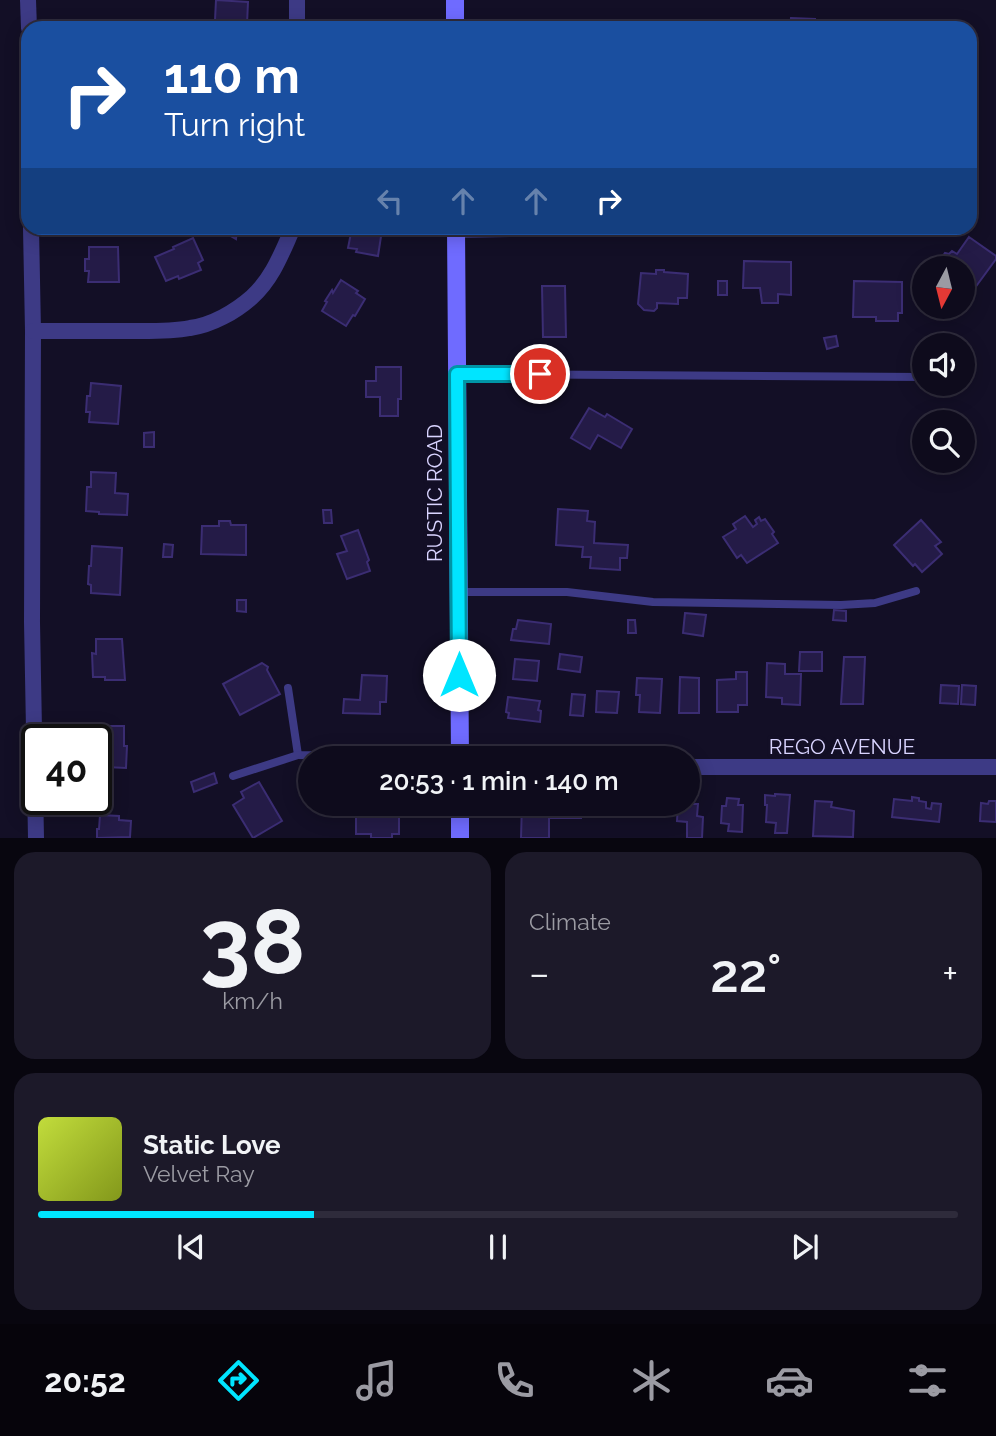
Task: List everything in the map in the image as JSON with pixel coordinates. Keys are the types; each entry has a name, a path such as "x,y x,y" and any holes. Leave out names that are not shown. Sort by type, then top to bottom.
{"street":[{"path":"28,0 29,21"},
{"path":"297,0 297,21"},
{"path":"455,0 455,21"},
{"path":"31,235 32,622 37,838"},
{"path":"33,331 157,331 192,328 219,319 231,313 260,288 277,265 290,235"},
{"name":"RUSTIC ROAD","path":"456,235 460,746"},
{"name":"REGO AVENUE","path":"700,767 996,767"},
{"path":"460,816 460,838"}],"lane":[{"path":"457,374 912,377"},
{"path":"458,592 567,592 653,602 841,605 875,603 916,591"},
{"path":"233,776 298,755 288,688"}],"building":[{"path":"216,0 248,2 247,21 207,21 215,20"},
{"path":"791,18 815,19 815,21 791,21"},
{"path":"707,20 758,20 758,21"},
{"path":"351,235 381,235 378,256 348,248"},
{"path":"969,237 996,256 996,259 975,288 975,256 943,256 952,251 957,254"},
{"path":"193,238 203,260 198,263 201,270 166,281 155,257"},
{"path":"89,247 118,247 119,282 88,282 89,271 85,271 85,259 89,259"},
{"path":"744,261 791,262 791,295 778,294 778,303 762,303 760,288 743,288"},
{"path":"656,270 688,274 687,298 678,298 678,304 657,303 654,311 644,310 638,304 641,273 656,274"},
{"path":"341,280 365,299 346,326 322,311 327,302 325,301"},
{"path":"718,281 727,281 727,295 718,295"},
{"path":"854,281 902,282 902,313 898,313 898,321 853,317"},
{"path":"542,286 565,286 566,337 543,337"},
{"path":"836,336 838,346 827,349 824,338"},
{"path":"376,367 401,367 398,416 380,416 380,397 366,397 366,381 376,381"},
{"path":"91,383 121,386 118,424 89,422 90,412 86,412"},
{"path":"589,408 605,417 607,414 632,429 621,448 598,435 590,449 571,438"},
{"path":"154,432 154,447 144,447 144,433"},
{"path":"91,472 116,473 115,493 128,494 127,515 86,511"},
{"path":"558,509 588,511 587,521 595,522 594,543 628,545 627,558 620,558 620,570 590,568 591,557 582,557 583,547 556,545"},
{"path":"323,510 331,510 332,523 324,523"},
{"path":"745,516 753,527 759,517 761,521 765,519 778,543 747,563 741,555 737,558 723,537 736,529 733,524"},
{"path":"921,520 941,542 935,546 942,554 922,572 894,545"},
{"path":"219,521 230,521 231,525 246,525 246,555 201,554 202,526 219,526"},
{"path":"358,530 369,560 367,562 370,571 347,579 337,554 347,551 341,536"},
{"path":"164,544 173,545 172,557 163,557"},
{"path":"92,546 122,548 120,595 91,593 91,585 88,584"},
{"path":"237,600 246,600 246,612 237,611"},
{"path":"834,610 846,611 846,621 833,620"},
{"path":"685,613 706,615 703,636 683,633"},
{"path":"518,620 551,624 549,644 511,640"},
{"path":"628,620 635,620 636,633 628,633"},
{"path":"96,639 122,639 125,680 93,677 92,653 96,654"},
{"path":"800,652 822,652 822,671 799,671"},
{"path":"560,654 582,657 580,672 558,669"},
{"path":"844,657 865,657 863,704 841,704"},
{"path":"515,659 539,661 537,681 513,679"},
{"path":"262,663 268,667 267,670 280,694 240,715 223,684"},
{"path":"767,663 785,664 785,674 801,674 800,705 782,704 782,698 766,697"},
{"path":"736,672 747,672 747,705 738,705 738,712 717,712 717,680 736,679"},
{"path":"362,675 387,676 386,702 380,702 380,714 343,713 344,699 360,700"},
{"path":"680,677 699,678 699,713 679,713"},
{"path":"637,678 662,679 660,713 639,712"},
{"path":"941,685 959,686 958,704 940,703"},
{"path":"962,685 976,686 975,705 961,704"},
{"path":"597,691 619,692 617,713 596,712"},
{"path":"572,694 585,695 583,716 570,715"},
{"path":"508,697 540,701 540,722 508,718"},
{"path":"112,726 124,726 126,768 112,767"},
{"path":"214,773 217,783 194,792 191,782"},
{"path":"259,782 282,821 253,838 233,805 244,798 241,792"},
{"path":"765,795 790,795 787,833 775,833 776,823 766,822"},
{"path":"912,797 926,802 926,808 931,809 932,803 941,804 939,822 892,817 894,799 912,801"},
{"path":"727,798 739,799 738,805 743,805 742,832 728,831 729,824 721,823 722,806 726,806"},
{"path":"815,801 832,802 831,807 854,811 853,837 813,836"},
{"path":"989,801 996,801 996,822 980,821 981,803 988,804"},
{"path":"100,815 119,816 119,820 131,821 130,837 97,838"},
{"path":"356,816 399,816 399,834 392,834 392,838 371,838 371,834 356,834"},
{"path":"522,816 581,816 549,818 549,838 521,838"},
{"path":"677,816 703,817 702,838 687,838 687,822 677,821"}],"route":[{"path":"459,675 457,374 540,374"}]}
